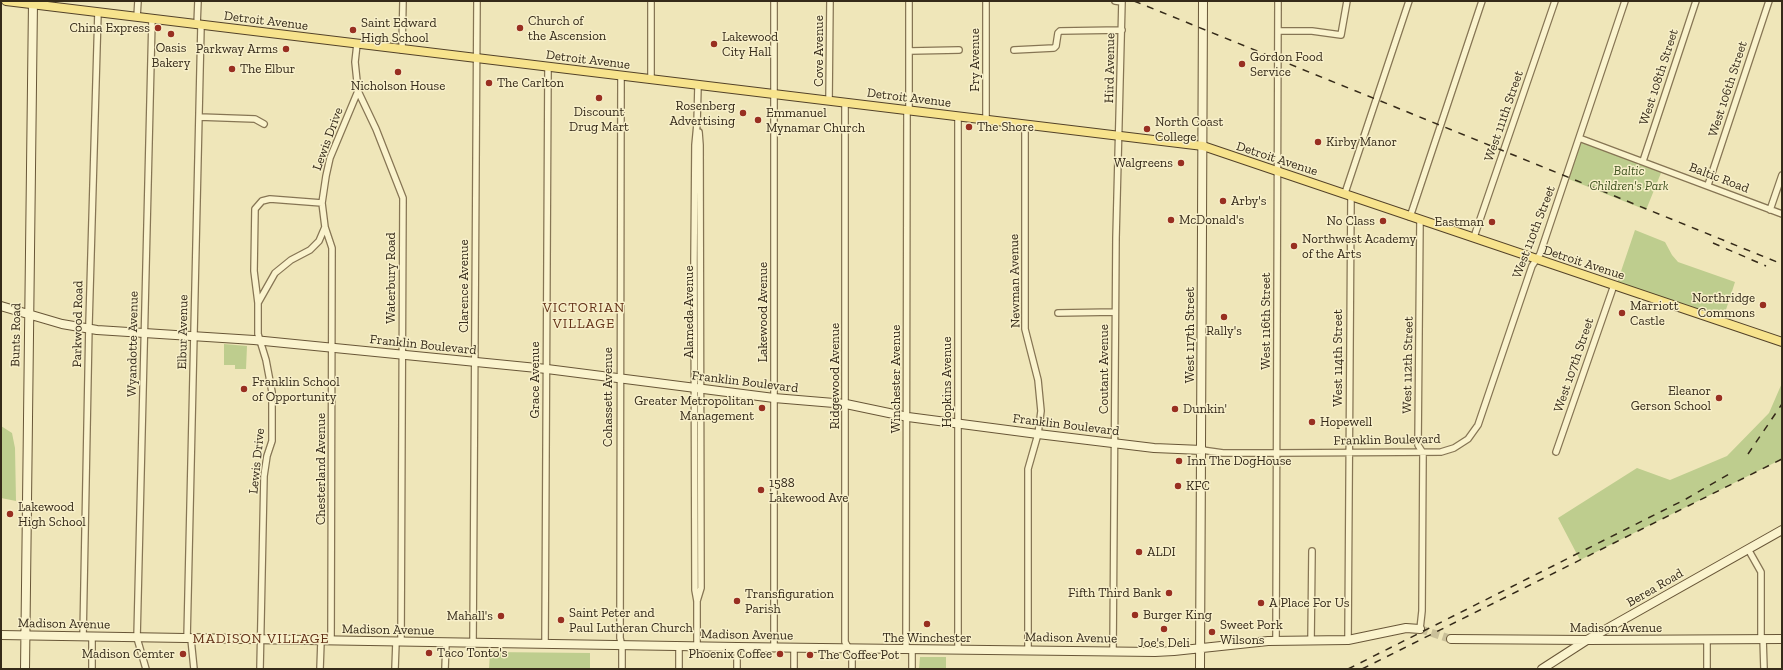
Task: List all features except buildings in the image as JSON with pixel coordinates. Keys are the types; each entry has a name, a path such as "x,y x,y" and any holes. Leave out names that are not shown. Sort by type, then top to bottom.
{"main road":[{"name":"Detroit Avenue","path":"6,1 33,3 402,50 1204,146 1782,342"},
{"name":"West 117th Street","path":"1200,669 1204,146 1203,1"},
{"name":"Bunts Road","path":"24,669 33,3"},
{"name":"Franklin Boulevard","path":"1,306 62,324 88,328 145,334 194,335 546,369 774,398 846,404 908,417 1114,444 1164,449 1202,450"},
{"name":"Berea Road","path":"1542,669 1587,640 1782,530"},
{"name":"Madison Avenue","path":"1,635 331,642 697,646 737,648 1174,652 1276,641 1348,640 1406,628 1420,629"},
{"name":"Madison Avenue","path":"1450,639 1587,640 1782,638"}],"street":[{"path":"137,17 138,1"},
{"name":"Elbur Avenue","path":"194,669 189,639 199,117 198,1"},
{"path":"402,50 403,1"},
{"name":"Clarence Avenue","path":"473,644 477,1"},
{"path":"650,80 651,1"},
{"name":"Lakewood Avenue","path":"774,1 774,648"},
{"name":"Cove Avenue","path":"829,101 830,1"},
{"name":"Winchester Avenue","path":"910,1 908,110 908,417 909,649 912,669"},
{"name":"Fry Avenue","path":"986,1 986,120"},
{"path":"1115,1 1122,2"},
{"name":"West 116th Street","path":"1276,641 1278,1"},
{"path":"1278,31 1312,31 1341,35 1347,1"},
{"name":"West 114th Street","path":"1348,640 1348,194 1409,1"},
{"path":"1410,216 1482,1"},
{"name":"West 111th Street","path":"1474,237 1555,1"},
{"name":"West 110th Street","path":"1478,425 1532,266 1540,254 1625,1"},
{"name":"West 108th Street","path":"1643,161 1696,1"},
{"name":"West 106th Street","path":"1708,185 1769,1"},
{"name":"Hird Avenue","path":"1119,136 1122,2"},
{"name":"Parkwood Road","path":"83,637 88,328 98,12"},
{"name":"Wyandotte Avenue","path":"146,669 137,638 152,19"},
{"path":"1014,50 1054,48 1056,46 1058,33 1060,32 1122,30"},
{"name":"Waterbury Road","path":"357,44 355,62 358,91 376,129 403,198 398,642 395,669"},
{"path":"910,51 958,50"},
{"name":"Grace Avenue","path":"545,644 548,67"},
{"name":"Cohassett Avenue","path":"621,76 619,378 620,638 622,646 622,669"},
{"name":"Alameda Avenue","path":"697,646 697,601 701,588 698,500 697,389 697,260 700,145 697,124 698,86"},
{"name":"Lewis Drive","path":"260,669 264,476 266,456 272,441 272,392 266,360 259,341 257,328 258,303 275,273 291,260 310,250 319,241 325,227 322,203 330,158 358,91"},
{"name":"Ridgewood Avenue","path":"845,103 845,642 852,654 852,669"},
{"name":"Hopkins Avenue","path":"958,116 958,649"},
{"path":"199,117 255,119 264,124"},
{"name":"Newman Avenue","path":"1025,124 1025,329 1038,380 1041,412 1038,434 1028,469 1028,650"},
{"name":"Coutant Avenue","path":"1113,651 1116,213 1119,136"},
{"name":"Baltic Road","path":"1579,138 1708,185 1782,214"},
{"path":"1770,210 1782,175"},
{"path":"258,303 254,271 255,209 262,201 270,200 322,203"},
{"name":"West 112th Street","path":"1420,220 1418,445 1423,452 1422,611 1420,629"},
{"name":"Chesterland Avenue","path":"325,227 332,248 331,642"},
{"path":"319,241 331,243"},
{"path":"255,282 269,284"},
{"name":"West 107th Street","path":"1556,452 1614,285"},
{"path":"1058,313 1115,312"},
{"name":"Franklin Boulevard","path":"1202,450 1276,453 1441,452 1454,448 1468,439 1478,425"},
{"path":"1748,549 1761,572 1764,669"},
{"path":"1311,641 1312,551"},
{"path":"92,637 92,669"},
{"path":"1707,639 1707,669"},
{"path":"320,669 321,641"},
{"path":"445,669 446,643"},
{"path":"679,646 679,669"},
{"path":"737,648 737,669"},
{"path":"794,648 794,669"}],"green space":[{"name":"Baltic Children's Park","path":"1579,138 1663,168 1646,210 1566,178"},
{"path":"1635,230 1665,242 1672,255 1678,262 1735,282 1722,322 1616,286"},
{"path":"696,263 699,263 699,378 696,378"},
{"path":"224,344 247,346 246,369 235,369 235,365 224,365"},
{"path":"1782,383 1782,459 1580,560 1558,518 1637,468 1670,480 1727,456 1769,413"},
{"path":"697,399 699,399 699,497 696,497"},
{"path":"1,426 12,433 15,448 16,501 1,498"},
{"path":"490,652 590,653 590,669 489,669"},
{"path":"920,657 946,657 946,669 919,669"}],"tunnel":[{"path":"1420,629 1451,639"}],"railway":[{"path":"1134,1 1782,264"},
{"path":"1713,243 1766,266"},
{"path":"1748,454 1782,404"},
{"path":"1362,669 1782,459"},
{"path":"1348,669 1686,499 1729,474"}],"place":[{"name":"China Express","path":"158,28"},
{"name":"Church of the Ascension","path":"520,28"},
{"name":"Saint Edward High School","path":"353,30"},
{"name":"Oasis Bakery","path":"171,34"},
{"name":"Lakewood City Hall","path":"714,44"},
{"name":"Parkway Arms","path":"286,49"},
{"name":"Gordon Food Service","path":"1242,64"},
{"name":"The Elbur","path":"232,69"},
{"name":"Nicholson House","path":"398,72"},
{"name":"The Carlton","path":"489,83"},
{"name":"Discount Drug Mart","path":"599,98"},
{"name":"Rosenberg Advertising","path":"743,113"},
{"name":"Emmanuel Mynamar Church","path":"758,120"},
{"name":"The Shore","path":"969,127"},
{"name":"North Coast College","path":"1147,129"},
{"name":"Kirby Manor","path":"1318,142"},
{"name":"Walgreens","path":"1181,163"},
{"name":"Arby's","path":"1223,201"},
{"name":"McDonald's","path":"1171,220"},
{"name":"No Class","path":"1383,221"},
{"name":"Eastman","path":"1492,222"},
{"name":"Northwest Academy of the Arts","path":"1294,246"},
{"name":"Northridge Commons","path":"1763,305"},
{"name":"Marriott Castle","path":"1622,313"},
{"name":"Rally's","path":"1224,317"},
{"name":"Franklin School of Opportunity","path":"244,389"},
{"name":"Eleanor Gerson School","path":"1719,398"},
{"name":"Greater Metropolitan Management","path":"762,408"},
{"name":"Dunkin'","path":"1175,409"},
{"name":"Hopewell","path":"1312,422"},
{"name":"Inn The DogHouse","path":"1179,461"},
{"name":"KFC","path":"1178,486"},
{"name":"1588 Lakewood Ave","path":"761,490"},
{"name":"Lakewood High School","path":"10,514"},
{"name":"ALDI","path":"1139,552"},
{"name":"Fifth Third Bank","path":"1169,593"},
{"name":"Transfiguration Parish","path":"737,601"},
{"name":"A Place For Us","path":"1261,603"},
{"name":"Burger King","path":"1135,615"},
{"name":"Mahall's","path":"501,616"},
{"name":"Saint Peter and Paul Lutheran Church","path":"561,620"},
{"name":"The Winchester","path":"927,624"},
{"name":"Joe's Deli","path":"1164,629"},
{"name":"Sweet Pork Wilsons","path":"1212,632"},
{"name":"Taco Tonto's","path":"429,653"},
{"name":"Madison Cemter","path":"183,654"},
{"name":"Phoenix Coffee","path":"780,654"},
{"name":"The Coffee Pot","path":"810,655"}],"district":[{"name":"VICTORIAN VILLAGE","path":"584,316"},
{"name":"MADISON VILLAGE","path":"261,639"}]}
